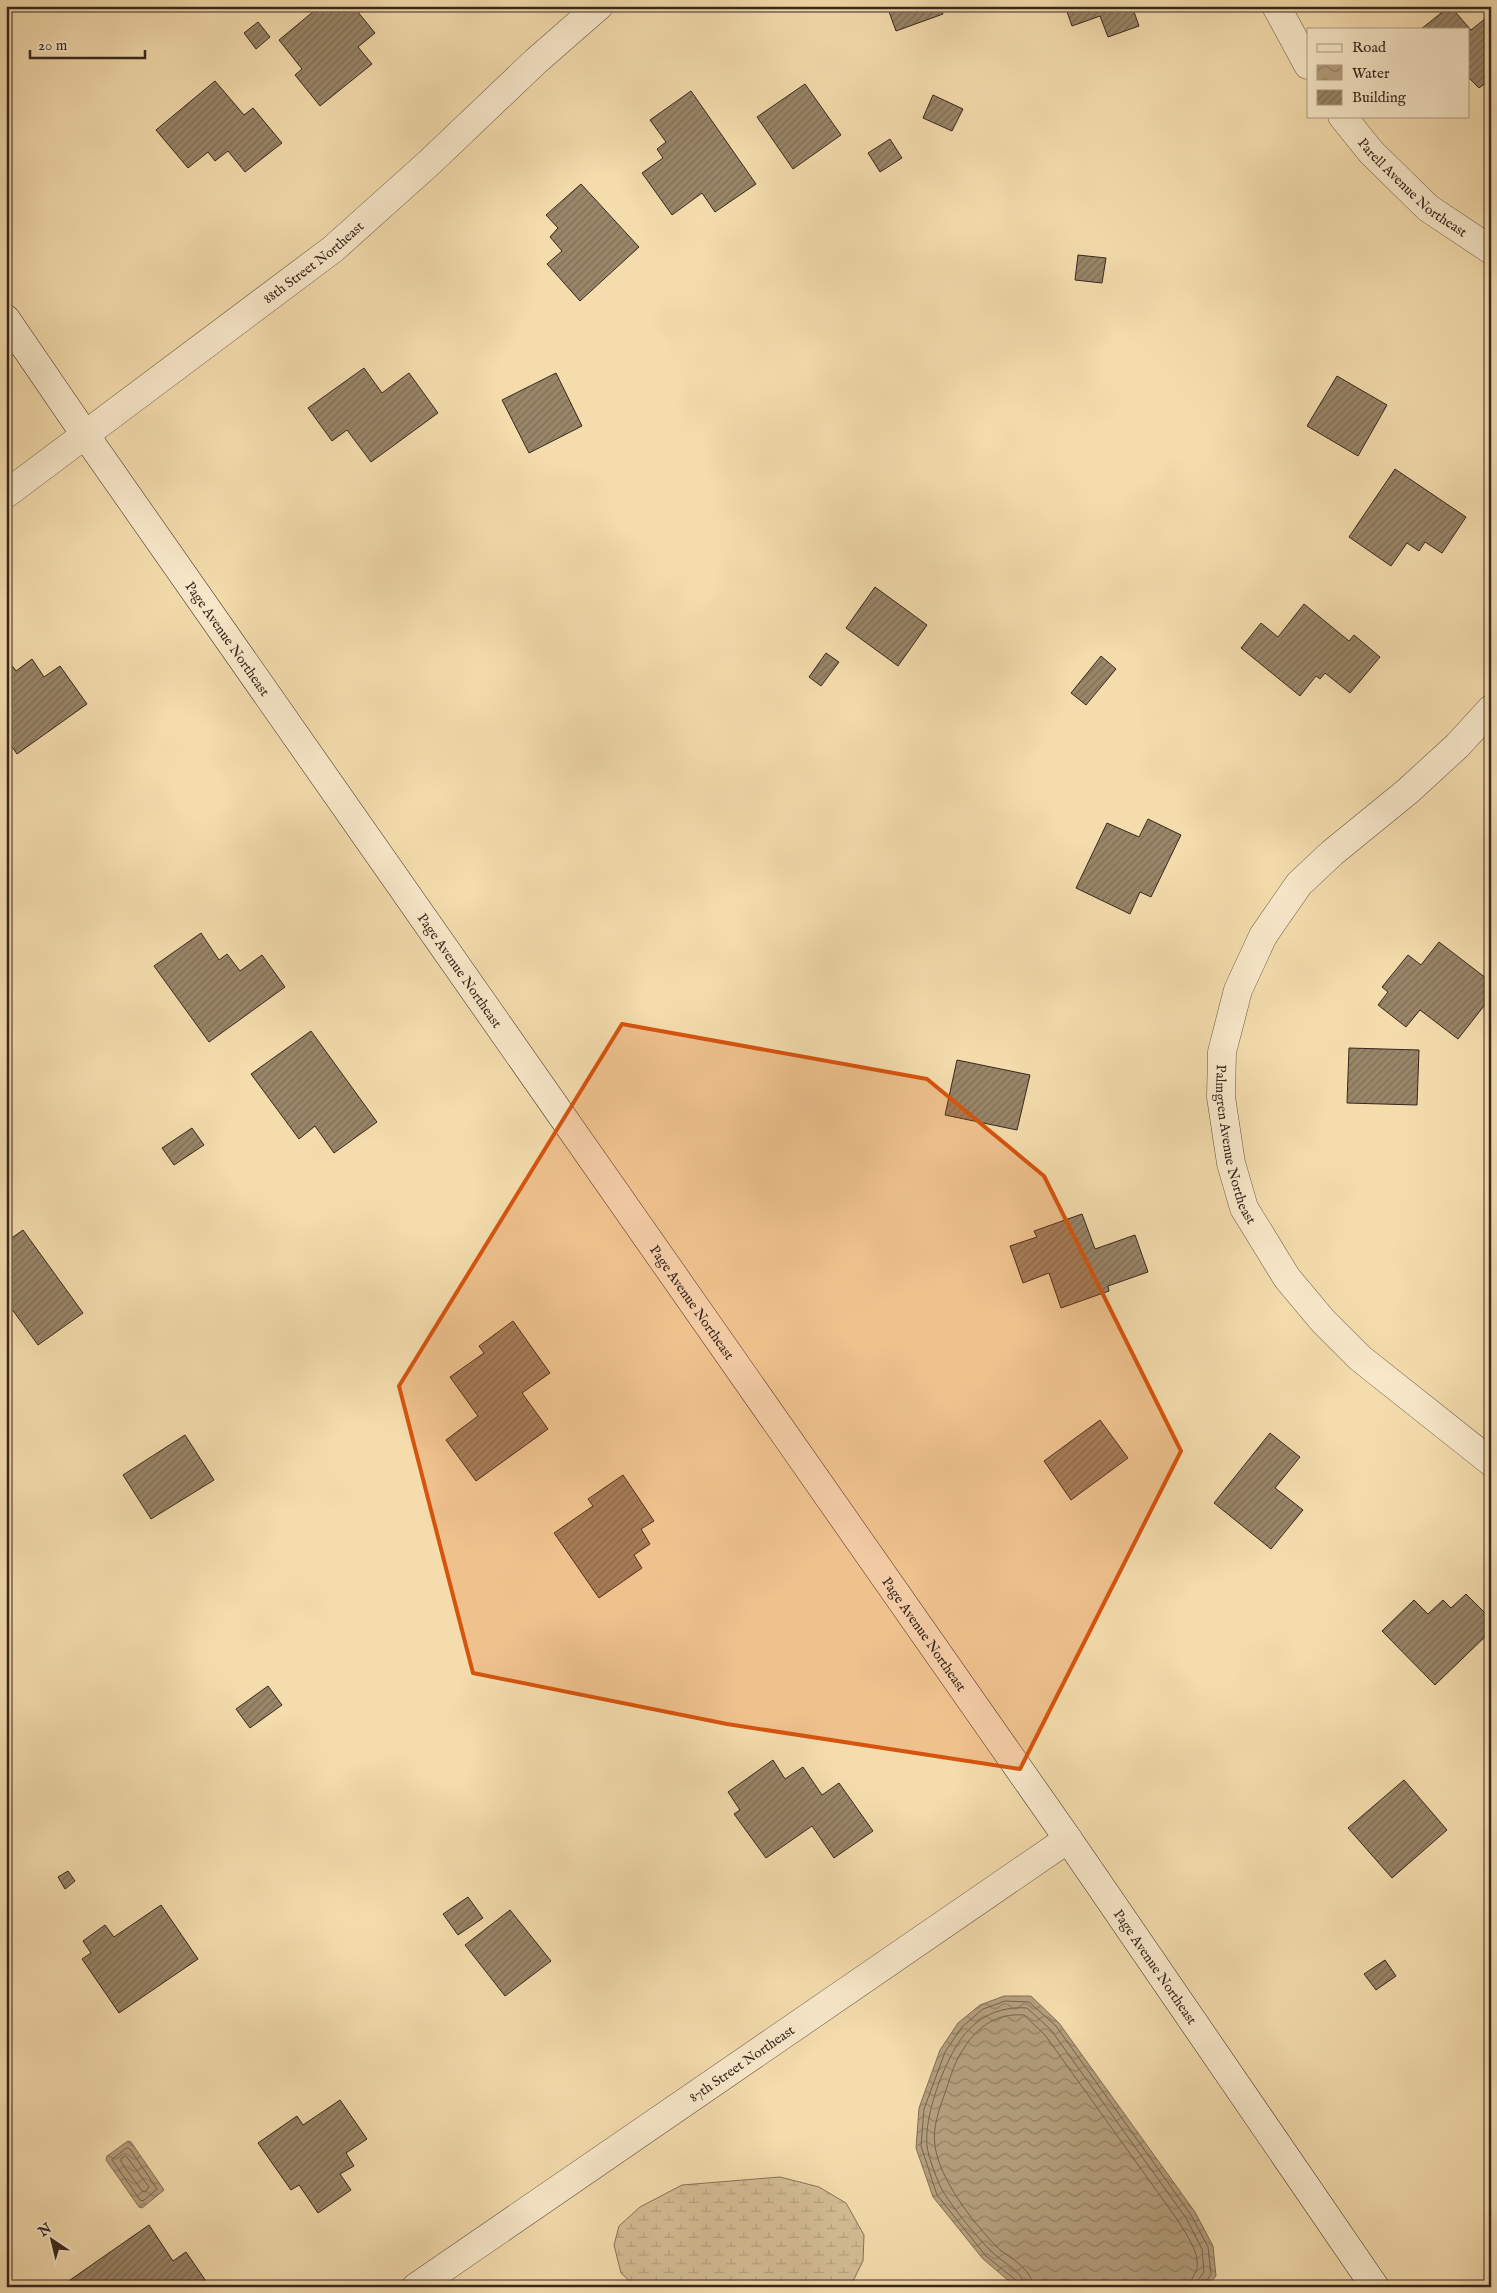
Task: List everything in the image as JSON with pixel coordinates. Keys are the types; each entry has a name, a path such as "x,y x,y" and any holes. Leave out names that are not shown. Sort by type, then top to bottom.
{"street":[{"name":"88th Street Northeast","path":"6,494 86,436 333,249 430,162 536,61 599,6"},
{"path":"1276,6 1307,63"},
{"name":"Parell Avenue Northeast","path":"1344,118 1371,152 1428,208 1491,250"},
{"name":"Page Avenue Northeast","path":"6,319 1068,1839 1375,2287"},
{"name":"Palmgren Avenue Northeast","path":"1491,709 1457,746 1408,791 1332,853 1300,884 1272,923 1263,936 1238,990 1222,1052 1221,1097 1231,1163 1244,1208 1287,1278 1323,1321 1360,1358 1491,1462"},
{"name":"87th Street Northeast","path":"416,2287 1068,1839"}],"highlighted area":[{"path":"622,1024 927,1079 1044,1176 1181,1451 1020,1769 727,1724 473,1673 399,1386"}],"green space":[{"path":"780,2177 819,2187 846,2203 864,2235 863,2261 850,2287 636,2287 621,2273 614,2245 619,2226 640,2207 682,2185"}],"water":[{"path":"1004,1996 1031,1996 1059,2023 1195,2212 1213,2246 1216,2276 1207,2287 1016,2287 983,2259 933,2197 916,2148 919,2108 940,2050 958,2023 980,2005"},
{"path":"128,2141 131,2142 164,2190 142,2208 139,2207 106,2160 107,2156"}],"building":[{"path":"320,6 353,6 375,33 358,47 372,64 320,106 295,75 302,69 279,40"},
{"path":"887,6 940,6 943,14 896,31"},
{"path":"1065,6 1132,6 1139,26 1108,37 1100,16 1072,26"},
{"path":"1450,6 1469,28 1422,28"},
{"path":"1491,14 1491,79 1479,88 1470,79 1470,29 1471,30"},
{"path":"258,22 270,37 256,49 244,33"},
{"path":"215,81 244,115 253,108 282,143 245,172 228,151 215,161 208,152 188,168 156,130"},
{"path":"805,84 841,135 793,169 757,117"},
{"path":"691,91 756,184 715,212 702,193 672,215 642,173 663,158 657,149 666,142 650,120"},
{"path":"933,95 963,109 952,131 923,118"},
{"path":"890,139 902,158 880,172 868,153"},
{"path":"581,184 639,247 580,301 547,264 562,251 550,237 558,228 546,215"},
{"path":"1078,255 1106,258 1102,283 1075,280"},
{"path":"364,368 382,393 409,373 438,413 371,462 347,430 332,441 308,408"},
{"path":"556,373 582,426 529,453 502,400"},
{"path":"1337,376 1387,405 1358,456 1307,426"},
{"path":"1395,469 1466,517 1442,553 1425,542 1419,551 1407,543 1391,566 1349,537"},
{"path":"875,587 927,625 898,666 846,628"},
{"path":"1304,604 1349,641 1354,635 1380,657 1350,693 1325,673 1320,679 1316,676 1300,696 1241,648 1261,623 1278,637"},
{"path":"826,653 839,662 821,686 809,677"},
{"path":"1101,656 1116,669 1086,705 1071,693"},
{"path":"32,659 44,677 60,666 87,704 17,754 6,738 6,661 8,660 16,671"},
{"path":"1148,819 1181,835 1151,897 1140,892 1130,914 1076,888 1107,823 1139,837"},
{"path":"201,933 219,960 227,954 240,971 262,955 285,987 209,1042 154,966"},
{"path":"1439,942 1491,982 1491,997 1458,1039 1420,1010 1406,1027 1378,1005 1388,992 1382,987 1408,955 1421,965"},
{"path":"311,1031 377,1122 334,1153 315,1126 299,1139 251,1074"},
{"path":"1349,1048 1419,1050 1417,1105 1347,1103"},
{"path":"957,1060 1030,1075 1017,1130 945,1115"},
{"path":"192,1128 204,1145 174,1165 162,1148"},
{"path":"1082,1214 1095,1249 1135,1235 1148,1272 1108,1286 1109,1291 1061,1308 1049,1273 1023,1283 1010,1246 1037,1237 1034,1231"},
{"path":"23,1230 83,1313 38,1345 6,1301 6,1242"},
{"path":"513,1321 550,1373 522,1393 548,1429 476,1481 446,1440 478,1416 450,1377 484,1353 479,1346"},
{"path":"1100,1420 1128,1458 1071,1500 1044,1461"},
{"path":"1270,1433 1300,1457 1275,1488 1303,1510 1271,1549 1214,1503"},
{"path":"185,1435 214,1480 151,1519 123,1475"},
{"path":"623,1475 654,1521 641,1529 650,1544 634,1555 642,1568 599,1598 554,1533 593,1506 588,1499"},
{"path":"1466,1594 1491,1619 1491,1631 1435,1685 1382,1631 1414,1600 1428,1614 1443,1600 1451,1608"},
{"path":"268,1686 282,1705 250,1728 236,1709"},
{"path":"773,1760 785,1779 803,1767 822,1795 839,1783 873,1831 834,1858 812,1826 766,1858 734,1814 740,1810 728,1792"},
{"path":"1404,1780 1447,1830 1392,1878 1348,1828"},
{"path":"68,1871 75,1881 65,1889 58,1877"},
{"path":"468,1897 483,1918 458,1935 443,1914"},
{"path":"161,1905 198,1959 119,2013 82,1959 91,1953 83,1941 105,1925 114,1937"},
{"path":"510,1910 551,1961 505,1996 465,1945"},
{"path":"1385,1960 1396,1976 1376,1990 1364,1974"},
{"path":"340,2100 367,2139 346,2153 354,2166 340,2174 351,2190 318,2213 299,2185 291,2190 258,2143 297,2116 303,2125"},
{"path":"149,2225 173,2261 186,2252 210,2287 60,2287"}]}
